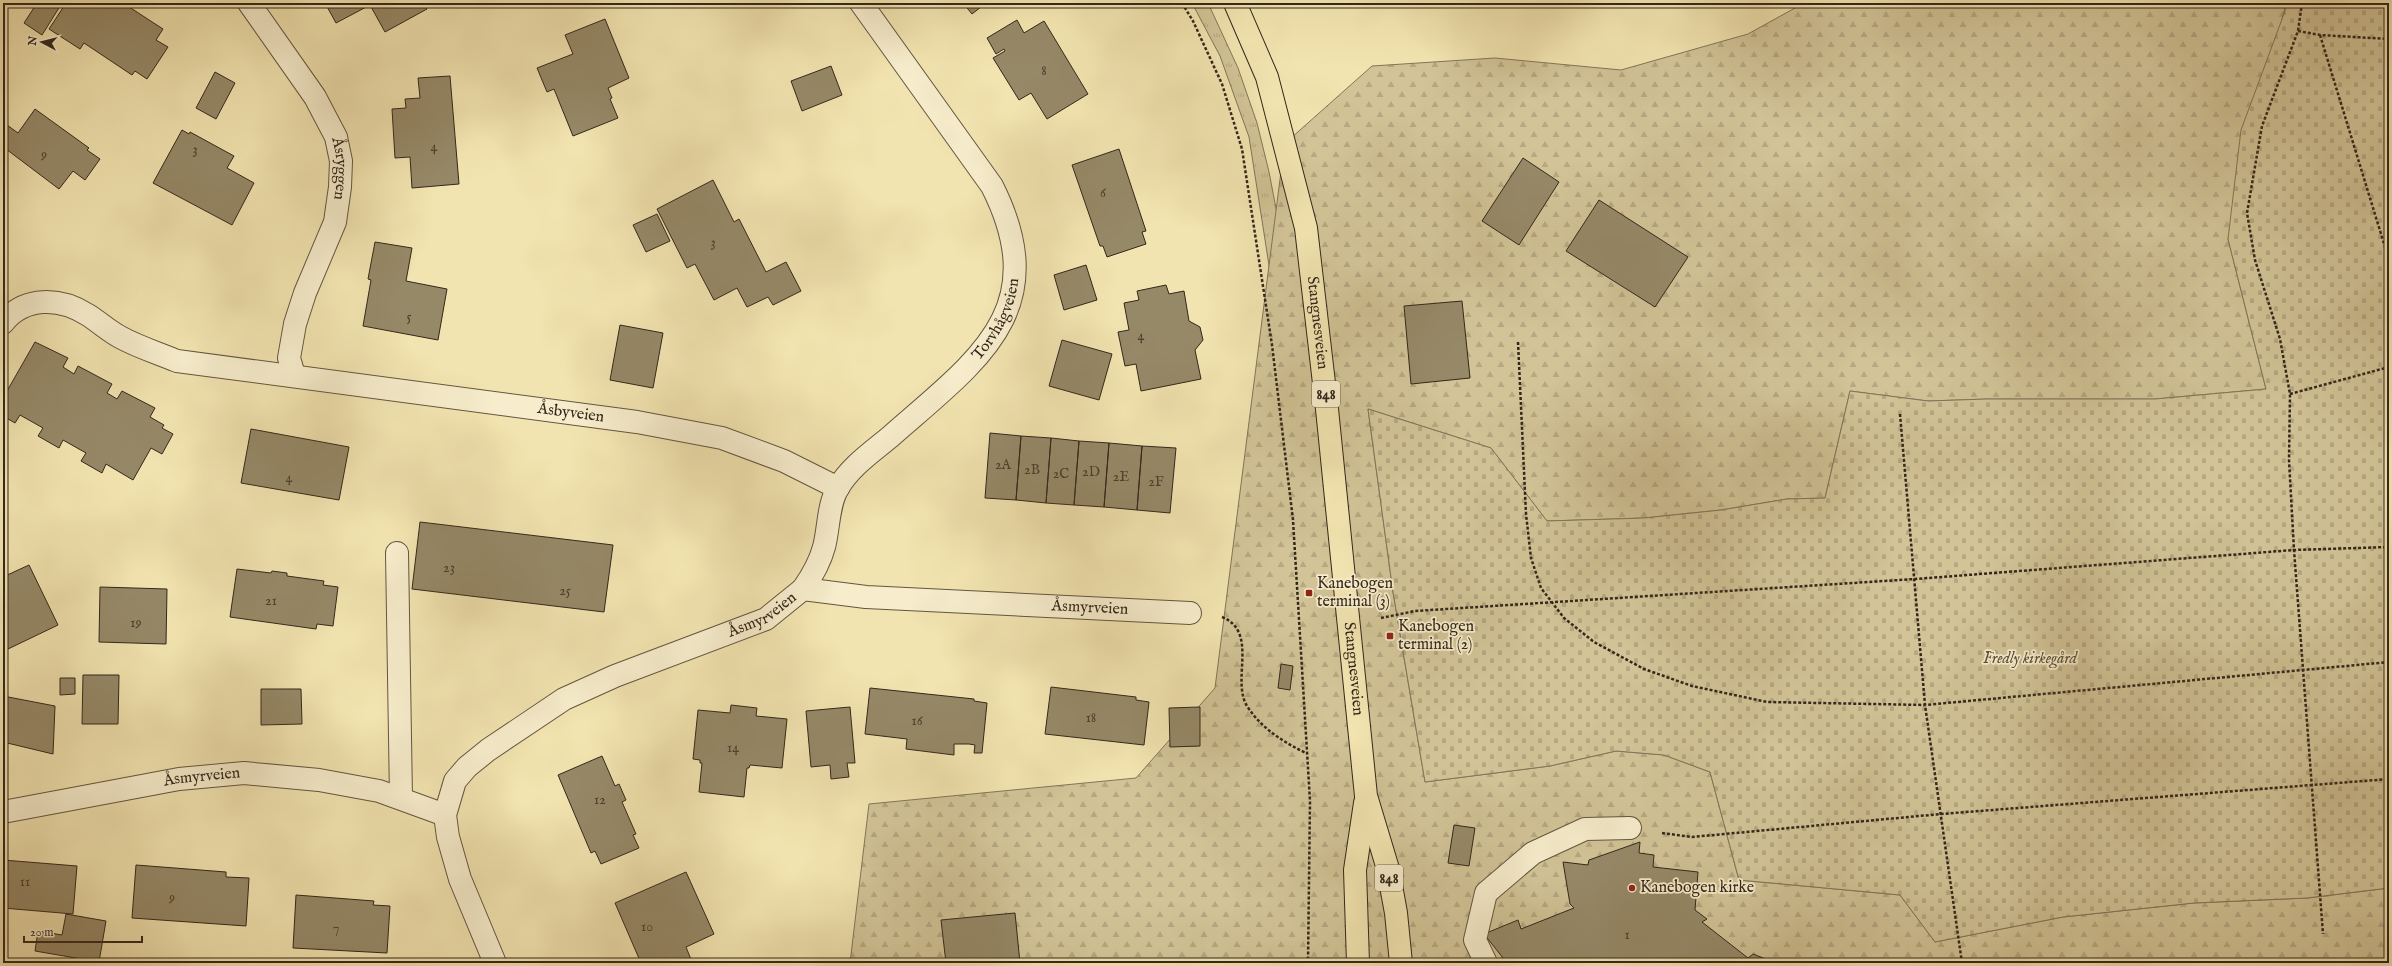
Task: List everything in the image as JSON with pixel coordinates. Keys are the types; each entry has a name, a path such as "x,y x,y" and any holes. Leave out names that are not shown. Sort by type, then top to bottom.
{"main road":[{"name":"Stangnesveien","path":"1235,3 1267,78 1306,228 1327,408 1366,796 1388,869 1396,913 1401,963"},
{"name":"Stangnesveien","path":"1358,963 1355,870 1366,796"}],"street":[{"name":"Åsryggen","path":"249,3 315,97 336,137 341,161 340,187 334,222 305,293 295,324 289,358 294,375"},
{"name":"Torvhågveien","path":"803,590 814,574 824,547 830,515 838,488 857,465 970,366 992,338 1007,314 1014,288 1015,259 1011,234 1003,210 992,186 969,151 861,3"},
{"name":"Åsbyveien","path":"3,323 10,314 32,303 54,301 86,313 120,337 176,361 214,368 294,375 345,384 637,422 722,438 784,461 838,488"},
{"path":"397,553 401,798"},
{"name":"Åsmyrveien","path":"495,963 460,879 448,837 445,815 455,781 467,767 521,726 564,699 615,676 766,619 803,590 866,597 1190,613"},
{"name":"Åsmyrveien","path":"3,812 179,778 244,773 319,780 379,791 445,815"},
{"path":"1486,963 1475,940 1486,893 1533,853 1585,829 1630,828"}],"path":[{"path":"1182,3 1193,21 1222,84 1243,156 1272,345 1293,520 1310,801 1308,963"},
{"path":"2302,3 2298,31 2262,126 2247,213 2255,260 2280,339 2290,394 2290,460 2294,550 2323,934"},
{"path":"2298,31 2320,35 2389,39"},
{"path":"2320,35 2389,260"},
{"path":"1518,342 1526,514 1531,558 1541,588 1564,618 1594,642 1644,669 1692,686 1767,702 1925,705 2302,668 2389,662"},
{"path":"2290,394 2389,366"},
{"path":"1900,414 1925,705 1962,963"},
{"path":"1349,625 1415,612 1915,579 2294,550 2389,547"},
{"path":"1190,613 1215,614 1229,620 1240,634 1243,654 1242,683 1246,705 1277,738 1306,753"},
{"path":"1630,828 1692,837 1941,814 2389,779"}],"green space":[{"path":"1192,3 1208,3 1238,68 1257,123 1269,172 1280,229 1280,336 1249,137 1220,56"},
{"path":"1804,3 2286,3 2228,239 2266,389 2155,399 1987,399 1928,401 1850,391 1825,498 1787,499 1721,510 1644,518 1547,521 1491,448 1368,409 1393,592 1425,782 1550,766 1616,751 1664,755 1710,772 1739,880 1900,895 1935,942 2063,917 2194,903 2308,898 2389,888 2389,963 850,963 869,804 1136,778 1215,688 1284,148 1282,146 1372,66 1495,58 1621,70 1748,34"},
{"name":"Fredly kirkegård","path":"2286,3 2389,3 2389,888 2307,898 2194,903 2063,917 1935,942 1900,895 1739,880 1710,772 1664,755 1616,751 1550,766 1425,782 1393,592 1368,409 1491,448 1547,521 1644,518 1721,510 1787,499 1825,498 1850,391 1928,401 1987,399 2155,399 2266,389 2228,239 2241,130 2285,11"}],"building":[{"path":"37,3 62,3 42,35 24,23"},
{"path":"66,3 123,3 163,29 156,40 168,47 147,79 135,71 132,75 84,43 80,49 49,29"},
{"path":"325,3 423,3 427,9 385,32 370,5 336,23"},
{"path":"963,3 986,3 972,14"},
{"path":"605,19 629,78 608,88 612,98 610,99 618,118 573,136 554,89 547,92 537,68 573,54 565,35"},
{"path":"1017,20 1024,33 1044,21 1088,94 1047,119 1031,93 1019,100 993,58 1005,51 1004,49 996,54 987,38"},
{"path":"831,66 842,95 802,111 791,81"},
{"path":"215,72 235,83 216,119 196,108"},
{"path":"450,76 459,184 412,188 410,157 395,158 392,109 406,108 405,99 420,98 418,78"},
{"path":"35,109 89,148 87,150 100,159 85,180 73,171 59,189 6,149 7,147 3,145 3,130 7,125 18,133"},
{"path":"182,130 189,134 190,132 234,156 227,168 254,183 232,225 153,183"},
{"path":"1119,149 1146,231 1142,232 1146,244 1107,257 1103,246 1100,246 1072,165"},
{"path":"1523,158 1559,182 1519,245 1482,221"},
{"path":"713,180 734,222 739,219 766,272 786,262 801,291 773,305 768,297 747,307 737,288 714,300 695,264 687,268 657,209"},
{"path":"1599,200 1688,257 1655,307 1566,251"},
{"path":"657,214 670,241 646,252 633,225"},
{"path":"375,242 412,248 406,281 447,289 438,340 363,326 371,280 368,279"},
{"path":"1086,265 1097,300 1064,310 1054,275"},
{"path":"1166,285 1169,294 1184,291 1189,321 1200,327 1203,340 1195,350 1201,379 1141,391 1136,364 1125,366 1118,332 1129,330 1124,303 1139,300 1137,291"},
{"path":"1462,301 1470,378 1411,384 1404,306"},
{"path":"620,325 663,333 653,388 610,380"},
{"path":"1062,340 1112,354 1099,400 1049,386"},
{"path":"35,342 68,358 63,367 74,374 78,366 112,384 107,393 117,399 122,391 155,408 150,417 164,425 162,428 173,434 162,454 151,448 133,480 106,464 102,473 81,461 86,453 63,440 59,448 38,436 43,428 20,415 15,423 3,416 3,398"},
{"path":"251,429 349,447 339,500 241,483"},
{"path":"990,433 1021,436 1016,500 985,498"},
{"path":"1021,436 1051,438 1046,503 1016,500"},
{"path":"1051,438 1079,441 1074,505 1046,503"},
{"path":"1079,441 1109,443 1104,507 1074,505"},
{"path":"1109,443 1142,446 1137,510 1104,507"},
{"path":"1142,446 1176,448 1170,513 1137,510"},
{"path":"420,522 613,545 604,612 412,589"},
{"path":"29,565 58,625 8,649 3,642 3,592 6,590 3,577"},
{"path":"237,569 271,573 272,571 287,573 287,576 324,581 323,585 338,587 333,626 317,624 316,629 230,617"},
{"path":"100,587 167,589 166,644 99,642"},
{"path":"1281,664 1293,666 1290,690 1278,688"},
{"path":"83,675 119,675 118,724 82,724"},
{"path":"60,678 75,678 75,694 60,695"},
{"path":"1051,687 1136,697 1136,700 1149,702 1144,745 1045,734"},
{"path":"870,688 974,699 974,701 987,703 982,753 974,753 975,745 969,744 954,744 954,755 906,749 907,739 865,734"},
{"path":"261,689 301,689 302,724 261,725"},
{"path":"3,696 55,706 53,754 3,742"},
{"path":"731,705 757,708 756,716 787,719 782,768 750,765 749,768 747,768 744,797 699,792 702,763 700,763 700,760 693,759 698,710 730,713"},
{"path":"850,707 855,763 847,763 849,777 831,779 830,765 811,767 806,711"},
{"path":"1200,707 1200,746 1170,747 1169,708"},
{"path":"602,756 615,786 619,784 626,800 622,802 636,834 633,835 639,848 601,864 595,851 591,853 558,775"},
{"path":"1454,825 1475,828 1469,866 1448,863"},
{"name":"Kanebogen kirke","path":"1640,842 1639,853 1654,855 1653,867 1698,872 1695,910 1707,919 1702,922 1748,958 1753,954 1776,963 1507,963 1484,934 1518,920 1521,929 1574,908 1570,904 1563,862 1588,865 1589,860"},
{"path":"3,860 77,866 73,914 3,908"},
{"path":"136,865 226,872 226,877 249,878 246,926 132,918"},
{"path":"686,872 714,934 686,947 692,962 690,963 641,963 615,903"},
{"path":"296,895 374,901 373,905 390,906 387,953 293,948"},
{"path":"1015,913 1020,963 946,963 941,920"},
{"path":"66,914 106,921 99,962 35,951 38,931 62,935"}],"place":[{"name":"Kanebogen terminal (3)","path":"1309,593"},
{"name":"Kanebogen terminal (2)","path":"1390,636"},
{"name":"Kanebogen kirke","path":"1632,888"}]}
